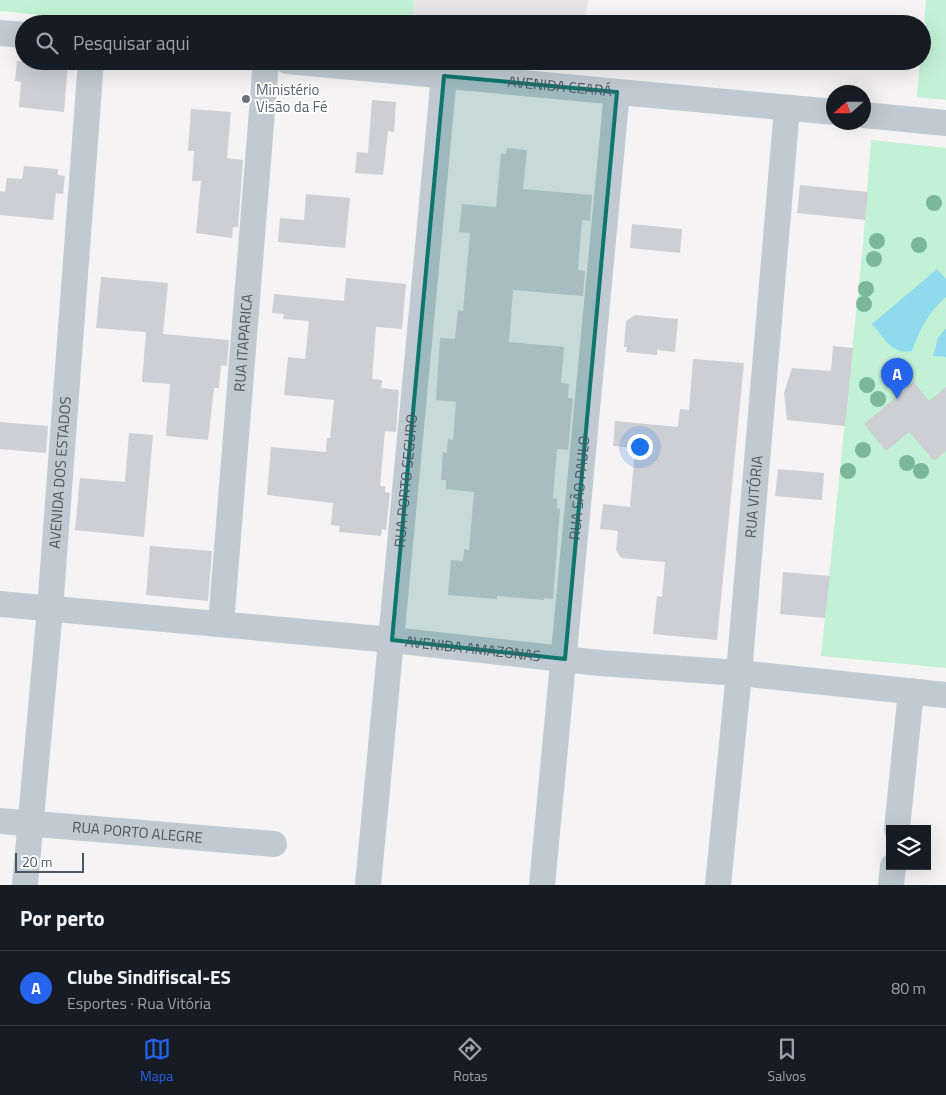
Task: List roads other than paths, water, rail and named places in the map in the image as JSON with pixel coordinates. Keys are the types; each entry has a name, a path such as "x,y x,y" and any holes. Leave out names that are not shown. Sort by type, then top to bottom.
{"street":[{"path":"0,33 15,34"},
{"name":"AVENIDA DOS ESTADOS","path":"25,885 50,609 89,70"},
{"name":"RUA ITAPARICA","path":"221,624 265,70"},
{"name":"AVENIDA CEARÁ","path":"381,70 826,111"},
{"name":"RUA PORTO SEGURO","path":"368,885 444,76"},
{"name":"RUA SÃO PAULO","path":"542,885 565,659 617,92"},
{"name":"RUA VITÓRIA","path":"718,885 739,673 787,108"},
{"path":"871,116 946,123"},
{"name":"AVENIDA AMAZONAS","path":"0,604 392,640 565,659 739,673 946,695"},
{"path":"897,825 911,691"},
{"name":"RUA PORTO ALEGRE","path":"0,821 274,844"},
{"path":"891,885 893,870"}],"water":[{"path":"937,269 946,279 946,297 925,322 912,351 899,351 884,340 872,324"},
{"path":"946,328 946,357 933,356 938,338"}],"place":[{"name":"Ministério Visão da Fé","path":"246,99"},
{"name":"Clube Sindifiscal-ES","path":"897,399"}]}
